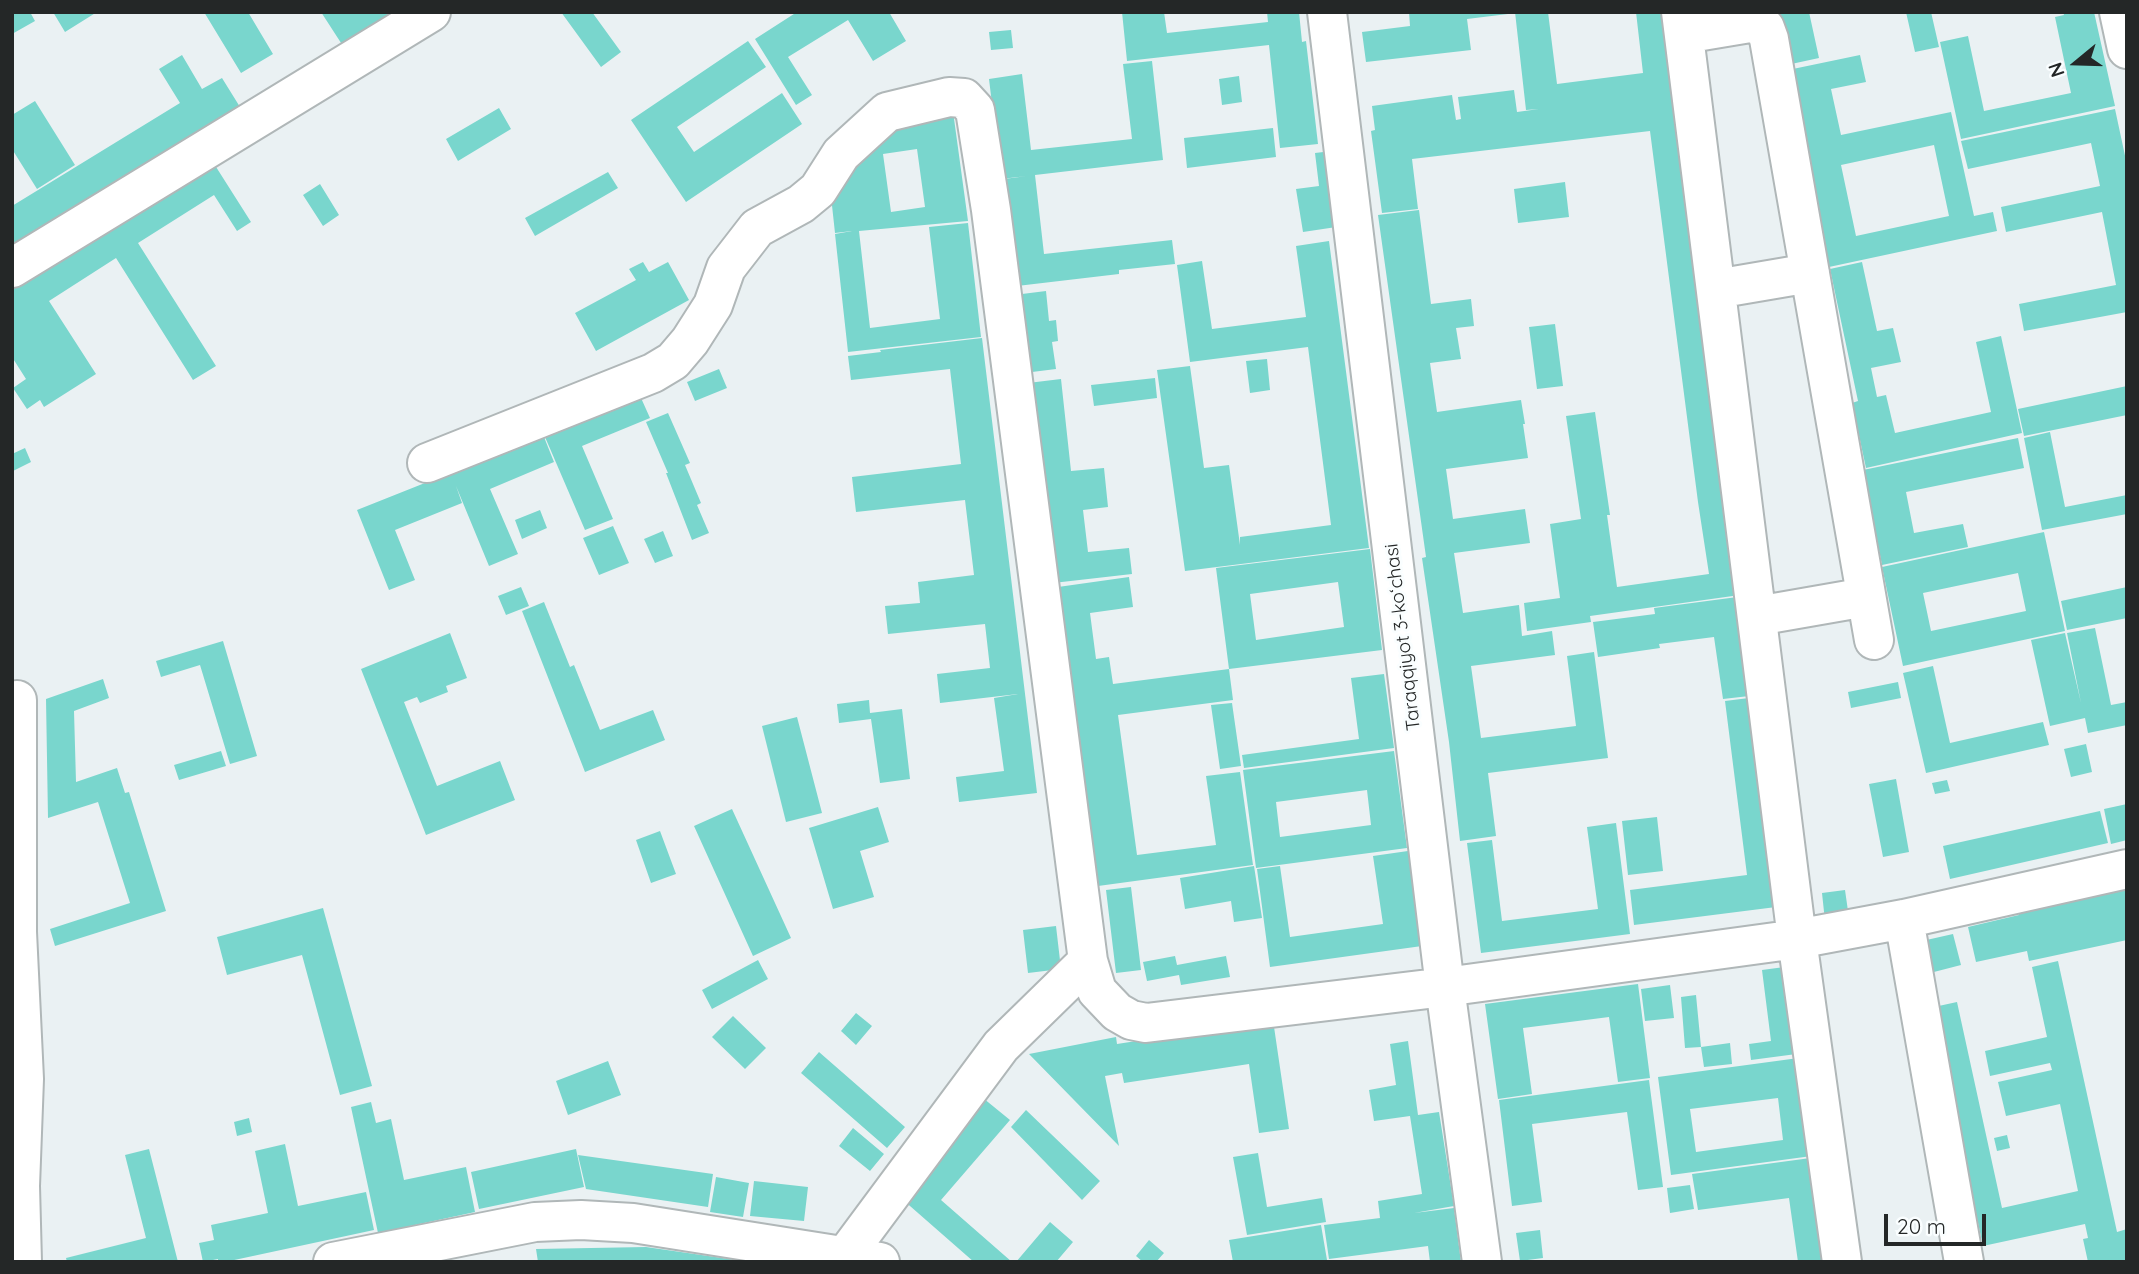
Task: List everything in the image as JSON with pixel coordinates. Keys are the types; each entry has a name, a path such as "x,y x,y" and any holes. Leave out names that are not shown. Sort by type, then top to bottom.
{"street":[{"path":"12,268 431,12"},
{"name":"Taraqqiyot 3-koʻchasi","path":"1327,12 1445,987 1482,1262"},
{"path":"2119,12 2127,49"},
{"path":"1842,1262 1797,939 1774,612 1693,25 1758,23 1765,28 1769,39 1801,275 1854,599 1874,640"},
{"path":"427,463 653,373 673,361 690,341 713,305 726,268 757,228 801,204 817,190 841,154 887,111 948,97 964,98 975,110 991,210 1088,961 1097,991 1117,1012 1131,1020 1146,1023 1445,987 1797,939 1904,919 2127,869"},
{"path":"1731,287 1801,275"},
{"path":"1774,612 1854,599"},
{"path":"17,700 17,932 24,1079 20,1186 22,1262"},
{"path":"1904,919 1964,1262"},
{"path":"333,1262 535,1222 581,1220 633,1223 862,1259 1002,1046 1088,961"}],"building":[{"path":"12,12 30,12 35,21 12,34"},
{"path":"53,12 97,12 65,32"},
{"path":"204,12 248,12 273,54 241,73"},
{"path":"321,12 394,12 343,46"},
{"path":"561,12 592,12 621,52 601,67"},
{"path":"797,12 889,12 906,41 873,61 848,20 788,57 812,95 796,105 755,39"},
{"path":"1122,12 1164,12 1167,33 1268,22 1267,12 1299,12 1302,42 1306,41 1318,144 1280,148 1269,45 1127,61"},
{"path":"1409,12 1508,14 1467,19 1471,50 1366,62 1362,32 1410,26"},
{"path":"1515,12 1548,12 1557,84 1643,73 1636,12 1670,12 1747,594 1590,616 1591,622 1527,631 1524,603 1560,598 1550,524 1581,519 1566,416 1595,412 1617,587 1709,574 1650,131 1412,159 1418,209 1382,213 1371,131 1375,130 1372,106 1452,95 1456,120 1461,119 1458,97 1514,90 1517,112 1539,109 1526,110"},
{"path":"1771,12 1809,12 1819,58 1782,66"},
{"path":"1906,12 1931,12 1939,47 1915,52"},
{"path":"2063,12 2094,12 2115,106 1961,139 1940,42 1968,36 1984,111 2071,93 2055,17 2064,15"},
{"path":"1011,30 1013,48 991,50 989,32"},
{"path":"748,41 766,67 677,127 694,152 782,93 802,124 686,202 631,120"},
{"path":"182,55 202,89 222,78 240,107 12,245 12,206 180,103 159,69"},
{"path":"1860,55 1866,82 1831,89 1841,135 1951,112 1974,216 1993,212 1997,231 1829,267 1788,70","holes":["1934,145 1949,216 1856,236 1841,165"]},
{"path":"1152,61 1163,160 1035,175 1044,254 1172,240 1175,264 1119,270 1119,274 1017,286 1004,179 1027,176 1001,179 989,79 1022,74 1031,150 1132,139 1123,64"},
{"path":"1239,76 1242,102 1222,105 1219,79"},
{"path":"35,101 75,165 37,189 12,149 12,115"},
{"path":"952,104 968,221 859,231 870,328 940,319 929,227 968,223 981,337 848,352 835,234 852,231 835,233 830,187 874,133","holes":["917,149 925,207 891,212 883,154"]},
{"path":"499,108 511,129 458,161 446,139"},
{"path":"2115,109 2127,165 2127,312 2024,331 2019,304 2116,285 2102,212 2006,232 2001,207 2100,186 2091,143 1968,169 1961,141"},
{"path":"1273,128 1276,157 1187,168 1184,138"},
{"path":"1332,151 1343,226 1303,232 1296,189 1319,186 1315,153"},
{"path":"211,159 251,222 237,231 214,195 138,243 216,366 193,380 116,258 49,301 96,374 44,407 40,400 27,409 13,388 26,379 12,357 12,286"},
{"path":"608,172 618,188 535,236 525,218"},
{"path":"1565,182 1569,217 1518,223 1514,189"},
{"path":"320,184 339,215 323,226 303,195"},
{"path":"1419,210 1431,304 1471,299 1474,326 1456,328 1461,359 1430,363 1437,412 1521,400 1525,424 1528,458 1446,469 1453,519 1525,509 1530,543 1454,553 1463,613 1519,605 1522,636 1552,631 1555,655 1471,666 1481,738 1576,726 1567,656 1594,652 1608,758 1488,773 1496,836 1460,841 1449,742 1422,558 1426,557 1378,215"},
{"path":"1329,241 1369,548 1185,571 1157,370 1190,366 1204,468 1229,465 1240,545 1240,537 1331,525 1308,347 1190,362 1177,265 1202,261 1212,329 1306,317 1296,246"},
{"path":"643,262 649,272 668,262 689,300 596,351 575,313 636,280 629,269"},
{"path":"1862,262 1877,331 1893,328 1901,362 1871,368 1877,397 1886,395 1895,433 1991,412 1976,342 2001,336 2022,433 1866,468 1852,403 1858,401 1830,269"},
{"path":"1046,291 1049,321 1056,320 1058,341 1052,342 1056,369 1032,372 1022,294"},
{"path":"1555,324 1563,386 1537,389 1529,327"},
{"path":"982,338 1037,793 959,802 956,777 1004,771 994,698 1018,694 940,703 937,674 990,668 985,624 888,634 885,606 920,603 918,582 974,575 965,500 856,512 852,477 961,464 950,369 851,380 848,356"},
{"path":"1267,359 1270,390 1250,393 1246,361"},
{"path":"719,369 727,388 695,401 687,382"},
{"path":"1155,378 1157,398 1094,406 1091,385"},
{"path":"1061,379 1071,471 1104,468 1108,507 1083,510 1088,552 1129,548 1132,574 1053,583 1028,383"},
{"path":"2127,386 2127,415 2024,436 2018,409"},
{"path":"637,389 650,418 582,446 613,519 585,530 542,430"},
{"path":"668,413 690,463 685,465 701,503 697,505 709,533 692,540 646,422"},
{"path":"542,432 554,462 490,489 518,554 489,566 456,486 462,503 395,530 415,580 389,590 357,510"},
{"path":"2050,432 2065,507 2127,495 2127,514 2042,530 2024,438"},
{"path":"2018,438 2024,468 1906,492 1914,533 1963,524 1968,547 1882,565 1863,470"},
{"path":"25,448 31,462 13,471 12,454"},
{"path":"540,510 547,528 522,539 515,520"},
{"path":"613,526 629,563 599,575 583,538"},
{"path":"663,531 673,556 655,563 644,539"},
{"path":"2044,532 2065,631 1903,666 1882,567","holes":["2018,573 2026,611 1931,631 1923,593"]},
{"path":"1370,549 1382,650 1229,669 1216,568","holes":["1338,582 1344,627 1256,640 1250,594"]},
{"path":"1129,577 1133,607 1090,613 1096,659 1109,657 1113,684 1229,669 1233,700 1118,715 1137,855 1216,845 1206,776 1240,772 1253,865 1098,886 1058,587"},
{"path":"521,587 529,606 506,615 498,596"},
{"path":"2127,587 2127,618 2067,630 2061,601"},
{"path":"1745,596 1758,695 1723,699 1714,637 1659,644 1660,648 1598,657 1593,622 1655,614 1654,608"},
{"path":"544,602 570,667 574,665 600,730 653,710 665,740 585,772 522,611"},
{"path":"2095,628 2111,705 2127,702 2127,725 2088,733 2085,718 2050,726 2031,640 2065,633 2081,703 2067,633"},
{"path":"450,633 467,678 446,686 448,692 420,703 417,697 404,702 437,786 500,761 515,800 426,835 361,669"},
{"path":"223,641 257,756 230,764 200,665 161,677 156,661"},
{"path":"1933,666 1950,743 2043,722 2049,745 1926,773 1903,673"},
{"path":"1384,674 1394,748 1244,768 1242,755 1359,739 1351,678"},
{"path":"103,679 109,698 74,711 76,782 117,768 125,793 129,792 166,911 55,946 50,929 130,903 98,802 48,818 46,699"},
{"path":"1898,682 1901,698 1851,708 1848,692"},
{"path":"1757,697 1784,906 1634,925 1630,890 1747,875 1725,701"},
{"path":"869,700 870,713 902,709 910,779 880,783 871,719 839,723 837,704"},
{"path":"1232,703 1241,766 1220,769 1211,705"},
{"path":"797,717 822,813 786,822 762,726"},
{"path":"2086,744 2092,772 2071,777 2064,749"},
{"path":"221,751 226,766 179,780 174,765"},
{"path":"1394,751 1407,848 1256,868 1243,770","holes":["1367,790 1371,825 1280,837 1276,802"]},
{"path":"1896,779 1909,852 1883,857 1869,784"},
{"path":"1947,780 1950,791 1935,794 1932,783"},
{"path":"2127,804 2127,840 2111,844 2104,809"},
{"path":"878,807 889,842 860,851 874,897 833,909 809,828"},
{"path":"732,809 791,938 753,956 694,826"},
{"path":"2100,811 2108,843 1950,879 1943,846"},
{"path":"1657,817 1663,871 1628,875 1622,821"},
{"path":"1616,823 1630,934 1481,953 1467,843 1492,840 1502,921 1598,909 1587,827"},
{"path":"660,831 676,874 651,883 636,840"},
{"path":"1408,851 1422,946 1270,967 1257,869 1280,866 1290,937 1383,924 1373,856"},
{"path":"1254,866 1262,918 1234,922 1231,901 1185,909 1180,878"},
{"path":"1131,887 1141,970 1116,973 1106,890"},
{"path":"2127,887 2127,940 2029,961 2027,951 1976,962 1968,927 2019,915 2018,910"},
{"path":"1845,890 1849,918 1825,921 1822,893"},
{"path":"323,908 372,1086 340,1095 302,955 227,975 217,937"},
{"path":"1056,926 1061,969 1028,973 1023,930"},
{"path":"1953,934 1961,965 1930,973 1922,941"},
{"path":"1175,956 1177,965 1226,956 1230,977 1181,985 1179,975 1147,981 1143,962"},
{"path":"758,960 768,979 712,1009 702,990"},
{"path":"2058,961 2117,1232 2127,1229 2127,1260 2088,1262 2083,1239 2088,1238 2085,1224 1983,1246 1934,1007 1957,1002 2002,1208 2078,1191 2060,1104 2006,1116 1998,1082 2052,1070 2050,1063 1990,1076 1985,1051 2047,1037 2032,967"},
{"path":"1792,966 1804,1053 1751,1060 1749,1044 1771,1041 1762,970"},
{"path":"1638,984 1650,1078 1618,1082 1609,1017 1523,1028 1532,1094 1498,1099 1485,1004"},
{"path":"1670,985 1674,1018 1645,1021 1641,989"},
{"path":"1696,995 1701,1047 1685,1048 1681,997"},
{"path":"856,1013 872,1026 856,1045 841,1031"},
{"path":"733,1016 766,1048 745,1069 712,1037"},
{"path":"1273,1020 1289,1129 1259,1133 1249,1064 1124,1083 1122,1073 1105,1076 1119,1146 1029,1054 1116,1037 1117,1044"},
{"path":"1408,1041 1418,1115 1439,1112 1454,1206 1414,1213 1454,1208 1461,1262 1430,1262 1428,1246 1329,1259 1324,1225 1380,1218 1378,1201 1422,1194 1410,1116 1374,1121 1369,1090 1396,1085 1390,1044"},
{"path":"1730,1043 1732,1064 1704,1067 1701,1047"},
{"path":"819,1052 905,1127 887,1148 801,1073"},
{"path":"1806,1057 1819,1155 1671,1175 1658,1077","holes":["1778,1098 1783,1140 1696,1152 1690,1109"]},
{"path":"608,1061 621,1095 568,1115 556,1081"},
{"path":"1649,1080 1663,1187 1638,1190 1627,1112 1532,1124 1542,1202 1512,1206 1499,1100"},
{"path":"983,1098 1010,1120 941,1200 1012,1262 974,1262 902,1199"},
{"path":"371,1102 376,1123 391,1119 404,1180 466,1167 475,1212 378,1233 351,1107"},
{"path":"1026,1110 1100,1181 1082,1200 1011,1127"},
{"path":"249,1118 252,1132 237,1136 234,1122"},
{"path":"853,1128 884,1154 870,1171 839,1146"},
{"path":"2007,1135 2010,1148 1997,1151 1994,1138"},
{"path":"285,1144 298,1206 366,1192 374,1230 225,1262 218,1262 218,1259 203,1262 199,1243 214,1240 211,1225 268,1213 255,1151"},
{"path":"149,1149 178,1262 67,1262 66,1258 146,1238 125,1155"},
{"path":"576,1149 584,1187 479,1209 471,1172"},
{"path":"1258,1153 1267,1207 1322,1198 1326,1222 1247,1235 1233,1157"},
{"path":"578,1155 713,1174 708,1207 586,1189"},
{"path":"1818,1157 1832,1262 1798,1262 1789,1198 1698,1210 1692,1174"},
{"path":"716,1177 749,1183 743,1217 710,1212"},
{"path":"754,1181 808,1187 804,1221 750,1216"},
{"path":"1690,1185 1694,1209 1670,1213 1667,1188"},
{"path":"1050,1222 1073,1242 1056,1262 1016,1262"},
{"path":"1321,1225 1327,1260 1233,1262 1229,1240"},
{"path":"1540,1230 1543,1258 1520,1261 1516,1233"},
{"path":"1149,1240 1164,1253 1156,1262 1143,1262 1136,1256"},
{"path":"646,1247 736,1262 538,1262 536,1249"}]}
